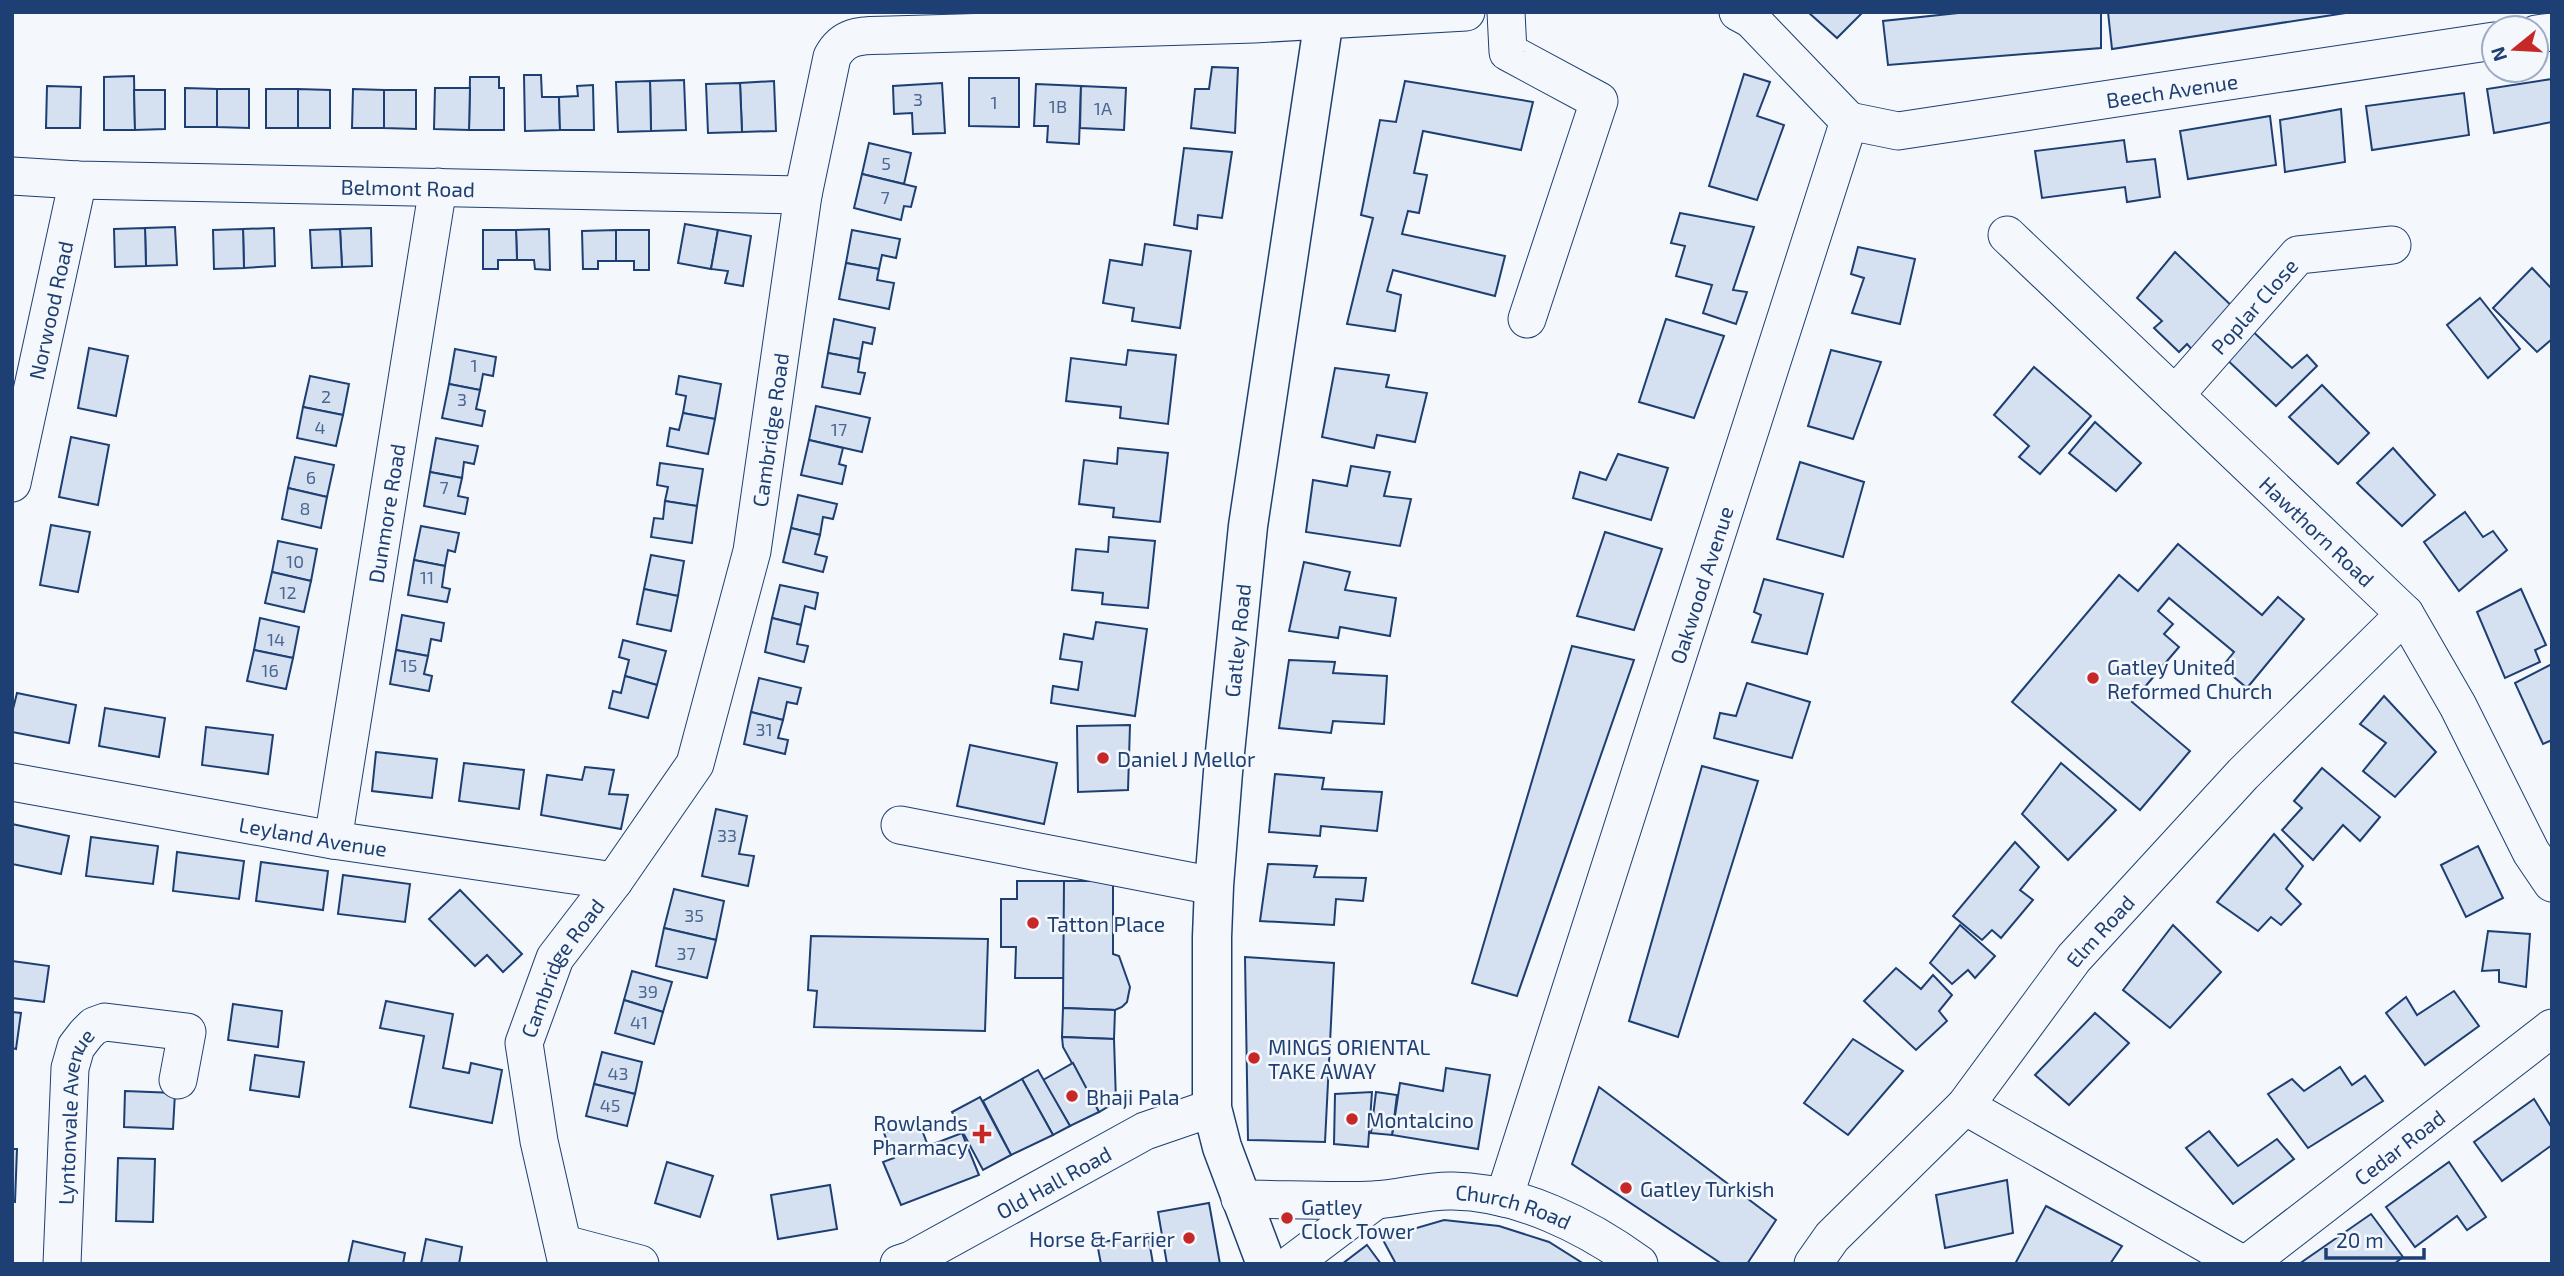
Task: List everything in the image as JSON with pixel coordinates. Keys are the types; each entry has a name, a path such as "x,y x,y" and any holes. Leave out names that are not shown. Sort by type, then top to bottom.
{"main road":[{"name":"Gatley Road","path":"1266,1264 1222,1147 1212,1108 1214,886 1248,526 1324,16"}],"street":[{"path":"1324,16 1466,12"},
{"path":"1506,12 1508,52 1599,101 1527,318"},
{"path":"1738,12 1751,19 1849,121"},
{"name":"Cambridge Road","path":"566,1254 539,1141 524,1043 555,958 614,881 695,764 752,551 803,195 832,57 838,46 845,40 891,35 1254,24 1324,16"},
{"name":"Beech Avenue","path":"1849,121 1898,131 2480,43"},
{"name":"Oakwood Avenue","path":"1504,1198 1849,121"},
{"name":"Belmont Road","path":"12,176 78,180 803,195"},
{"name":"Norwood Road","path":"12,483 78,180"},
{"name":"Dunmore Road","path":"333,840 438,187"},
{"name":"Hawthorn Road","path":"2007,235 2405,614 2458,706 2531,852 2552,883"},
{"name":"Poplar Close","path":"2175,395 2298,255 2392,245"},
{"name":"Elm Road","path":"1813,1264 1832,1237 1965,1106 2074,958 2243,774 2405,614"},
{"name":"Leyland Avenue","path":"12,782 333,840 614,881"},
{"path":"900,825 1214,886"},
{"name":"Lyntonvale Avenue","path":"62,1264 68,1096 70,1068 76,1047 94,1026 104,1022 187,1032 178,1080"},
{"name":"Cedar Road","path":"1965,1106 2244,1264 2552,1028"},
{"name":"Old Hall Road","path":"899,1264 940,1255 1145,1131 1212,1108"},
{"name":"Church Road","path":"1240,1199 1376,1200 1453,1191 1504,1198 1591,1232 1639,1264"},
{"path":"1291,1264 1376,1200"},
{"path":"566,1254 640,1264"}],"building":[{"path":"1808,12 1863,12 1837,38"},
{"path":"1968,12 2101,12 2101,48 1888,65 1883,21"},
{"path":"2108,12 2352,12 2112,49"},
{"path":"1212,67 1238,68 1235,133 1191,128 1195,89 1209,89"},
{"path":"1744,74 1770,82 1757,116 1784,125 1757,200 1709,186"},
{"path":"524,75 541,75 542,97 559,97 560,130 525,131"},
{"path":"134,76 135,130 104,130 104,77"},
{"path":"470,77 499,77 499,88 504,88 504,130 469,130"},
{"path":"969,78 1019,78 1019,127 969,126"},
{"path":"2550,79 2552,122 2494,133 2487,89 2520,84 2550,84"},
{"path":"684,80 686,130 651,131 650,81"},
{"path":"650,81 651,131 618,132 616,82"},
{"path":"774,81 776,131 742,132 740,83"},
{"path":"1405,81 1533,102 1521,150 1423,131 1414,173 1427,175 1419,213 1408,211 1402,234 1505,256 1495,296 1393,270 1387,291 1401,295 1395,331 1347,324 1373,218 1361,215 1380,120 1396,122"},
{"path":"740,83 742,132 708,133 706,84"},
{"path":"942,83 945,133 913,134 912,113 894,114 893,86"},
{"path":"1036,84 1081,86 1079,144 1047,142 1048,126 1034,126"},
{"path":"593,85 594,130 560,130 559,97 578,96 577,86"},
{"path":"47,86 81,87 80,128 46,128"},
{"path":"1081,86 1126,88 1124,130 1080,128"},
{"path":"185,88 217,89 217,127 185,127"},
{"path":"435,88 470,88 469,130 434,129"},
{"path":"217,89 249,89 249,128 217,127"},
{"path":"266,89 298,89 298,128 266,128"},
{"path":"298,89 330,90 330,128 298,128"},
{"path":"353,89 384,90 384,128 352,128"},
{"path":"134,90 165,90 165,129 135,130"},
{"path":"384,90 416,90 416,129 384,128"},
{"path":"2464,93 2469,135 2372,150 2366,106"},
{"path":"2341,109 2345,162 2285,172 2280,120"},
{"path":"2270,116 2276,165 2188,179 2180,131"},
{"path":"2124,140 2127,162 2155,159 2160,197 2127,202 2125,187 2042,198 2035,151"},
{"path":"869,143 911,153 904,184 862,174"},
{"path":"1184,148 1232,152 1222,218 1198,215 1197,229 1174,225"},
{"path":"862,174 916,187 911,207 904,206 901,220 854,208"},
{"path":"1680,213 1754,227 1733,290 1747,292 1736,324 1703,313 1712,285 1676,276 1685,246 1671,243"},
{"path":"685,224 718,230 711,269 678,263"},
{"path":"175,227 177,265 146,266 145,228"},
{"path":"145,228 146,266 115,267 114,229"},
{"path":"274,228 275,266 244,268 243,229"},
{"path":"371,228 372,266 342,267 340,229"},
{"path":"243,229 244,268 214,269 213,230"},
{"path":"340,229 342,267 312,268 310,230"},
{"path":"549,229 550,270 535,269 534,260 517,260 516,230"},
{"path":"483,230 516,230 517,260 498,260 498,269 483,269"},
{"path":"616,230 616,261 598,261 598,269 583,269 582,231"},
{"path":"616,230 649,230 649,270 634,270 634,261 616,261"},
{"path":"718,230 751,236 743,286 725,283 728,271 711,269"},
{"path":"852,230 900,239 896,258 882,255 879,269 846,263"},
{"path":"1145,244 1191,251 1180,328 1132,321 1134,308 1103,303 1110,260 1142,265"},
{"path":"1858,247 1915,259 1900,324 1852,313 1864,278 1851,274"},
{"path":"2175,252 2235,309 2195,353 2187,344 2179,352 2154,328 2162,321 2137,298"},
{"path":"846,263 879,269 877,280 894,283 889,309 839,299"},
{"path":"2532,268 2552,289 2552,339 2537,352 2493,308"},
{"path":"2480,298 2520,349 2488,378 2447,325"},
{"path":"834,319 875,328 872,344 863,342 860,359 828,353"},
{"path":"1666,319 1724,336 1694,418 1639,402"},
{"path":"2247,326 2292,368 2307,355 2317,366 2276,406 2222,355"},
{"path":"89,348 128,356 116,416 78,408"},
{"path":"455,349 496,357 493,376 483,374 480,390 449,384"},
{"path":"1128,350 1176,355 1168,424 1120,418 1121,407 1066,401 1071,358 1126,365"},
{"path":"1831,350 1881,362 1853,439 1808,426"},
{"path":"828,353 860,359 858,372 865,373 860,394 822,387"},
{"path":"2034,367 2091,416 2040,474 2019,457 2029,446 1994,415"},
{"path":"1335,368 1389,375 1386,387 1427,393 1415,442 1377,435 1374,448 1322,437"},
{"path":"310,376 349,384 343,415 303,407"},
{"path":"679,376 721,384 715,419 683,413 686,396 676,394"},
{"path":"449,384 480,390 476,409 485,411 482,426 442,418"},
{"path":"2322,385 2369,433 2338,464 2289,417"},
{"path":"816,406 870,418 862,452 809,440"},
{"path":"303,407 343,415 336,446 297,438"},
{"path":"683,413 715,419 708,454 667,446 670,428 679,430"},
{"path":"2095,422 2141,463 2116,491 2069,453"},
{"path":"71,437 109,445 98,505 59,497"},
{"path":"436,438 478,446 474,464 464,462 462,478 430,472"},
{"path":"809,440 843,448 839,464 846,466 842,484 801,475"},
{"path":"1118,448 1168,453 1160,522 1113,517 1114,508 1079,504 1084,460 1117,464"},
{"path":"2393,448 2435,495 2402,526 2357,483"},
{"path":"1618,454 1668,468 1651,520 1573,498 1580,472 1606,480"},
{"path":"295,457 334,465 327,497 288,488"},
{"path":"1800,462 1864,482 1843,557 1777,539"},
{"path":"660,463 703,469 697,506 665,501 668,487 657,485"},
{"path":"1351,466 1390,472 1384,496 1411,499 1400,546 1306,532 1313,480 1347,486"},
{"path":"430,472 462,478 458,496 468,498 465,514 424,506"},
{"path":"288,488 327,497 321,528 282,519"},
{"path":"798,495 837,504 833,519 823,517 820,535 791,528"},
{"path":"665,501 697,506 692,543 651,537 654,518 663,519"},
{"path":"2465,512 2483,537 2493,531 2507,550 2459,591 2424,542"},
{"path":"51,525 90,532 78,592 40,585"},
{"path":"421,526 459,533 455,552 448,550 445,566 414,560"},
{"path":"791,528 820,535 815,554 827,557 823,572 783,562"},
{"path":"1605,532 1662,549 1634,630 1577,616"},
{"path":"1109,537 1155,541 1148,608 1102,604 1103,593 1072,590 1076,549 1108,552"},
{"path":"278,541 317,549 311,581 272,572"},
{"name":"Gatley United Reformed Church","path":"2178,544 2262,615 2278,597 2304,619 2247,688 2222,667 2234,652 2169,598 2158,611 2173,624 2164,634 2179,647 2132,702 2190,751 2140,810 2012,702 2119,575 2138,591"},
{"path":"651,555 684,561 678,596 644,589"},
{"path":"414,560 445,566 442,587 450,589 447,602 408,595"},
{"path":"1304,562 1350,572 1345,590 1396,598 1390,636 1340,627 1338,638 1289,631"},
{"path":"272,572 311,581 304,612 265,603"},
{"path":"1764,579 1823,594 1807,654 1752,642 1761,615 1754,612"},
{"path":"780,585 818,593 815,609 805,606 801,625 772,618"},
{"path":"644,589 678,596 671,631 637,624"},
{"path":"2521,589 2546,645 2535,650 2540,662 2505,678 2477,612"},
{"path":"402,615 444,623 441,641 431,639 428,656 396,650"},
{"path":"260,618 299,627 293,658 254,650"},
{"path":"772,618 801,625 797,644 808,646 804,662 765,652"},
{"path":"1096,622 1147,629 1135,716 1051,703 1053,686 1078,690 1082,662 1060,659 1064,634 1093,639"},
{"path":"623,640 666,651 657,685 625,676 629,660 619,657"},
{"path":"1572,646 1634,660 1517,996 1472,983"},
{"path":"254,650 293,658 286,689 247,681"},
{"path":"396,650 428,656 424,674 432,676 429,691 390,684"},
{"path":"1289,660 1335,662 1333,673 1387,676 1384,724 1333,721 1331,733 1279,728"},
{"path":"2552,664 2552,740 2543,744 2515,683"},
{"path":"625,676 657,685 648,718 609,708 613,691 621,693"},
{"path":"759,678 801,688 797,704 787,702 783,720 751,712"},
{"path":"1747,683 1810,702 1792,758 1714,738 1720,713 1736,716"},
{"path":"17,693 76,705 69,743 12,732 12,713"},
{"path":"2384,696 2436,752 2395,797 2363,771 2386,743 2360,724"},
{"path":"105,708 165,718 159,757 99,746"},
{"path":"751,712 783,720 778,738 788,740 785,754 744,744"},
{"name":"Daniel J Mellor","path":"1130,725 1128,790 1078,792 1077,726"},
{"path":"206,727 273,735 268,774 202,765"},
{"path":"970,745 1057,763 1044,824 957,806"},
{"path":"376,752 437,759 432,798 372,791"},
{"path":"464,763 524,770 519,809 459,801"},
{"path":"2061,763 2116,810 2068,860 2022,814"},
{"path":"1702,766 1758,781 1678,1037 1629,1021"},
{"path":"585,767 614,770 609,794 628,795 621,829 541,815 547,775 582,780"},
{"path":"2322,768 2380,817 2360,841 2343,825 2313,860 2282,830 2302,808 2294,801"},
{"path":"1275,774 1324,778 1322,789 1382,792 1377,831 1321,826 1320,836 1269,832"},
{"path":"716,809 747,816 739,854 754,856 748,886 702,876"},
{"path":"12,824 69,836 61,874 12,864"},
{"path":"2274,834 2303,866 2286,889 2301,904 2281,925 2271,917 2258,931 2217,902"},
{"path":"91,837 158,846 153,884 86,876"},
{"path":"2015,842 2039,867 2020,890 2033,900 2001,938 1992,930 1982,940 1953,916"},
{"path":"2478,846 2503,898 2466,917 2441,865"},
{"path":"177,852 244,861 239,899 173,891"},
{"path":"261,862 328,871 323,910 256,901"},
{"path":"1268,864 1317,866 1314,877 1366,878 1363,901 1336,899 1334,925 1260,921"},
{"path":"343,875 410,884 405,922 338,914"},
{"name":"Tatton Place","path":"1017,881 1064,881 1064,978 1015,978 1016,947 1001,947 1001,899 1017,899"},
{"path":"1064,881 1113,881 1113,954 1119,956 1130,987 1127,1002 1115,1010 1063,1008"},
{"path":"674,889 724,901 716,940 664,928"},
{"path":"460,890 522,954 503,972 487,955 475,966 429,919"},
{"path":"1960,925 1995,956 1975,978 1968,970 1952,984 1930,963"},
{"path":"2173,925 2221,972 2170,1028 2123,990"},
{"path":"664,928 716,940 707,978 656,966"},
{"path":"2488,931 2530,934 2526,987 2499,982 2499,970 2482,971"},
{"path":"811,936 988,939 985,1031 814,1027 817,991 808,990"},
{"path":"1245,957 1334,963 1325,1142 1248,1140"},
{"path":"12,961 49,966 44,1002 12,998"},
{"path":"1896,968 1921,989 1933,975 1952,995 1939,1011 1947,1021 1916,1050 1864,1001"},
{"path":"632,971 672,982 663,1012 624,1000"},
{"path":"2454,991 2479,1026 2425,1065 2386,1013 2406,997 2417,1015"},
{"path":"624,1000 663,1012 654,1044 615,1033"},
{"path":"386,1001 453,1014 443,1068 469,1073 471,1063 502,1070 492,1123 410,1107 424,1036 380,1028"},
{"path":"233,1004 282,1011 278,1047 228,1040"},
{"path":"1063,1008 1115,1010 1114,1039 1062,1037"},
{"path":"12,1012 21,1013 16,1049 12,1048"},
{"path":"2095,1013 2129,1043 2069,1105 2035,1075"},
{"path":"1062,1037 1114,1039 1116,1102 1099,1112 1063,1047"},
{"path":"1853,1039 1903,1071 1848,1135 1804,1103"},
{"path":"602,1052 642,1062 635,1094 594,1084"},
{"path":"255,1055 304,1062 299,1097 250,1090"},
{"name":"Bhaji Pala","path":"1073,1063 1099,1112 1070,1126 1043,1080"},
{"path":"2340,1067 2352,1085 2365,1076 2383,1101 2308,1148 2268,1094 2292,1079 2304,1091"},
{"path":"1446,1068 1490,1075 1478,1149 1392,1135 1400,1083 1443,1091"},
{"path":"1038,1070 1070,1126 1053,1135 1022,1079"},
{"path":"1022,1079 1053,1135 1011,1155 983,1101"},
{"path":"594,1084 635,1094 627,1126 586,1116"},
{"path":"1599,1087 1776,1220 1747,1264 1722,1264 1572,1164"},
{"path":"125,1091 175,1093 173,1129 124,1127"},
{"name":"Montalcino","path":"1372,1092 1368,1147 1334,1144 1335,1094"},
{"path":"1376,1092 1397,1095 1392,1135 1371,1133"},
{"name":"Rowlands Pharmacy","path":"980,1097 1011,1155 983,1170 952,1112"},
{"path":"2534,1099 2552,1128 2552,1145 2502,1181 2474,1142"},
{"path":"918,1119 928,1146 962,1133 979,1175 901,1205 883,1162 894,1158 884,1133"},
{"path":"2209,1131 2238,1166 2277,1139 2294,1159 2233,1204 2186,1148"},
{"path":"12,1149 17,1149 15,1202 12,1201"},
{"path":"118,1158 155,1159 153,1222 116,1221"},
{"path":"667,1162 713,1176 700,1217 655,1203"},
{"path":"2449,1162 2486,1217 2467,1230 2457,1216 2415,1247 2386,1207"},
{"path":"2007,1180 2013,1233 1945,1248 1936,1195"},
{"path":"830,1185 837,1229 778,1239 771,1195"},
{"name":"Horse & Farrier","path":"1209,1203 1220,1264 1167,1264 1158,1212"},
{"path":"2046,1206 2122,1246 2110,1264 2015,1264"},
{"path":"2371,1214 2403,1257 2394,1264 2299,1264"},
{"path":"1444,1220 1499,1226 1549,1242 1584,1264 1396,1264 1382,1238"},
{"name":"Horse & Farrier","path":"1148,1234 1153,1264 1101,1264 1097,1243"},
{"path":"426,1239 462,1247 459,1264 421,1264"},
{"path":"353,1241 405,1253 403,1264 348,1264"},
{"path":"1367,1245 1381,1264 1342,1264"}],"place":[{"name":"Gatley United Reformed Church","path":"2093,678"},
{"name":"Daniel J Mellor","path":"1103,758"},
{"name":"Tatton Place","path":"1033,923"},
{"name":"MINGS ORIENTAL TAKE AWAY","path":"1254,1058"},
{"name":"Bhaji Pala","path":"1072,1096"},
{"name":"Montalcino","path":"1352,1119"},
{"name":"Rowlands Pharmacy","path":"982,1134"},
{"name":"Gatley Turkish","path":"1626,1188"},
{"name":"Gatley Clock Tower","path":"1287,1218"},
{"name":"Horse & Farrier","path":"1189,1238"}]}
